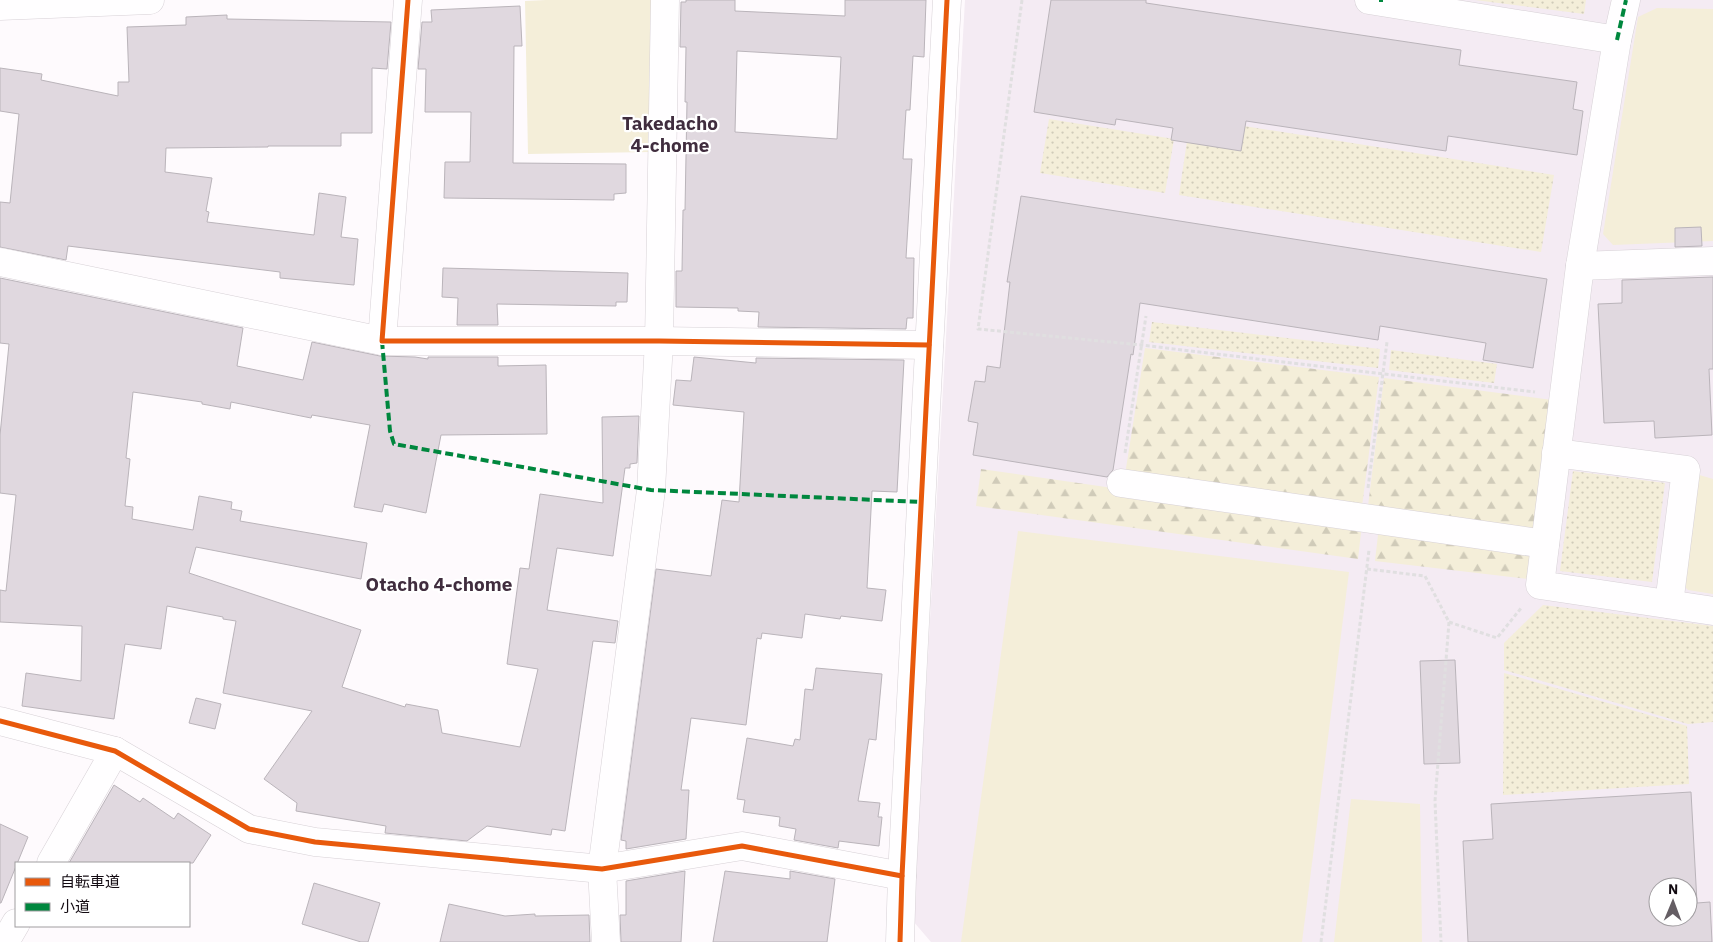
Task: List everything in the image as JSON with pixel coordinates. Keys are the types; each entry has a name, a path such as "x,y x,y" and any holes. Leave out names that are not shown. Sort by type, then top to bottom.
{"street":[{"path":"0,6 150,0"},
{"path":"382,342 408,0"},
{"path":"606,942 602,869 651,490 659,341 665,0"},
{"path":"900,942 947,0"},
{"path":"1626,0 1617,40 1580,266 1540,585 1713,611"},
{"path":"1377,1 1617,40"},
{"path":"1580,266 1713,261"},
{"path":"0,262 382,342 659,341 929,345"},
{"path":"1556,452 1686,470 1669,604"},
{"path":"1121,484 1545,544"},
{"path":"0,721 115,751 248,829 315,842 602,869 742,846 902,876"},
{"path":"52,862 115,751"},
{"path":"6,942 15,925"}],"path":[{"path":"1022,0 978,328 1141,345 1563,395"},
{"path":"1121,484 1146,316"},
{"path":"1321,942 1367,569 1368,518 1382,374 1387,342"},
{"path":"1367,569 1425,576 1449,622 1435,802 1441,942"},
{"path":"1449,622 1497,638 1540,585"}],"shaded area":[{"path":"965,0 1713,0 1713,942 931,942 913,921"}],"green space":[{"path":"653,0 650,152 528,154 525,1"},
{"path":"1475,0 1586,0 1584,14"},
{"path":"1657,8 1713,9 1713,241 1613,245 1603,234 1638,17"},
{"path":"1049,119 1174,139 1165,193 1040,173"},
{"path":"1244,126 1554,175 1541,252 1179,195 1187,141"},
{"path":"1152,322 1380,349 1378,368 1149,342"},
{"path":"1145,348 1379,377 1361,514 1124,481"},
{"path":"1391,350 1497,364 1494,383 1389,370"},
{"path":"1384,378 1560,401 1542,537 1367,514"},
{"path":"981,469 1362,524 1358,559 976,506"},
{"path":"1573,471 1665,483 1652,582 1560,571"},
{"path":"1696,474 1713,479 1713,594 1688,590 1683,585"},
{"path":"1379,526 1541,547 1536,580 1375,561"},
{"path":"1018,531 1349,572 1302,942 961,942"},
{"path":"1543,605 1713,626 1713,722 1688,724 1504,670 1504,643"},
{"path":"1504,673 1687,726 1689,784 1503,795"},
{"path":"1351,799 1420,804 1422,942 1334,942"}],"building":[{"path":"686,0 735,0 735,11 845,16 845,0 926,0 924,57 913,56 910,110 906,110 903,159 912,159 906,258 914,258 913,318 907,318 906,329 758,327 759,312 738,311 738,308 676,307 676,271 682,271 683,210 685,210 686,47 680,47 681,2 686,2","holes":["737,51 841,57 837,139 735,132"]},
{"path":"1051,0 1146,0 1146,3 1461,50 1459,65 1577,82 1573,109 1583,111 1577,155 1448,136 1446,151 1246,121 1241,151 1171,140 1173,128 1116,119 1115,125 1034,112"},
{"path":"520,6 522,46 514,46 513,163 626,164 626,193 614,194 614,200 444,198 445,162 470,162 471,112 425,112 426,69 418,69 422,22 432,22 431,10"},
{"path":"227,15 227,19 391,22 387,69 372,68 372,133 341,133 341,146 166,148 165,172 212,178 206,211 209,212 207,222 314,235 319,193 346,197 341,237 358,239 354,285 280,278 280,272 68,246 66,260 0,247 0,202 10,203 19,114 0,111 0,68 42,74 41,80 118,96 118,82 129,82 127,27 186,25 186,17"},
{"path":"1021,196 1547,279 1533,368 1483,360 1486,343 1380,326 1378,340 1140,303 1113,470 1107,477 973,455 978,423 968,421 975,381 985,382 987,366 1000,368 1010,282 1007,282"},
{"path":"1701,227 1702,246 1675,247 1675,228"},
{"path":"443,268 628,273 627,302 616,302 616,306 497,304 498,325 457,325 458,298 442,297"},
{"path":"1713,277 1713,369 1709,369 1712,435 1655,438 1654,421 1604,423 1598,304 1622,303 1622,280"},
{"path":"0,278 243,328 237,366 303,380 312,342 380,356 428,359 428,357 498,357 498,366 546,365 547,434 441,435 426,513 384,504 382,512 354,507 370,425 312,415 311,418 231,402 230,409 202,404 202,402 133,392 126,458 130,459 125,506 133,507 132,519 193,530 199,496 232,502 231,509 242,511 240,521 367,543 361,579 196,547 189,573 361,630 342,687 405,707 406,704 438,710 442,733 520,747 538,669 507,664 520,568 529,569 540,494 603,503 602,417 639,416 637,463 630,464 630,468 625,468 613,556 557,548 547,610 618,621 615,643 593,641 565,831 552,829 551,835 487,826 467,841 385,833 386,826 296,811 297,803 264,779 312,711 223,693 236,621 223,619 223,617 167,606 161,649 125,644 114,719 22,706 26,673 81,681 82,626 0,622 0,590 6,591 16,495 0,493 0,435 9,344 0,343"},
{"path":"694,357 756,363 756,358 904,360 897,492 872,491 867,588 886,590 882,621 841,616 840,619 805,614 802,638 762,633 761,639 757,638 746,725 691,718 681,790 689,790 686,839 626,849 626,841 621,840 656,569 711,576 722,500 739,502 744,412 673,405 676,380 691,381"},
{"path":"1455,660 1460,763 1424,764 1420,661"},
{"path":"816,668 882,674 876,740 869,739 858,801 880,803 878,817 882,817 879,846 839,841 838,848 794,840 796,829 779,826 780,817 743,812 745,800 737,799 747,738 793,746 795,739 800,740 805,689 813,690"},
{"path":"196,698 221,704 215,729 189,723"},
{"path":"114,785 140,802 143,798 174,819 178,813 211,835 193,863 70,862"},
{"path":"1691,792 1696,877 1648,877 1648,927 1698,927 1698,903 1710,902 1712,942 1468,942 1463,841 1493,839 1491,804"},
{"path":"0,824 28,837 18,862 15,862 15,869 0,903"},
{"path":"685,871 681,942 621,942 620,915 626,915 626,881"},
{"path":"725,871 790,879 790,871 835,879 827,942 713,942"},
{"path":"314,883 380,903 368,942 361,942 302,924"},
{"path":"449,904 505,916 535,914 535,916 589,915 590,942 440,942"}],"marked path":[{"path":"1617,40 1626,0"},
{"path":"382,341 390,431 394,444 651,490 921,502"}],"cycle path":[{"path":"408,0 382,341 659,341 929,345"},
{"path":"900,942 947,0"},
{"path":"0,721 115,751 249,829 315,842 602,869 742,846 902,876"}],"district":[{"name":"Takedacho 4-chome","path":"670,134"},
{"name":"Otacho 4-chome","path":"439,584"}]}
